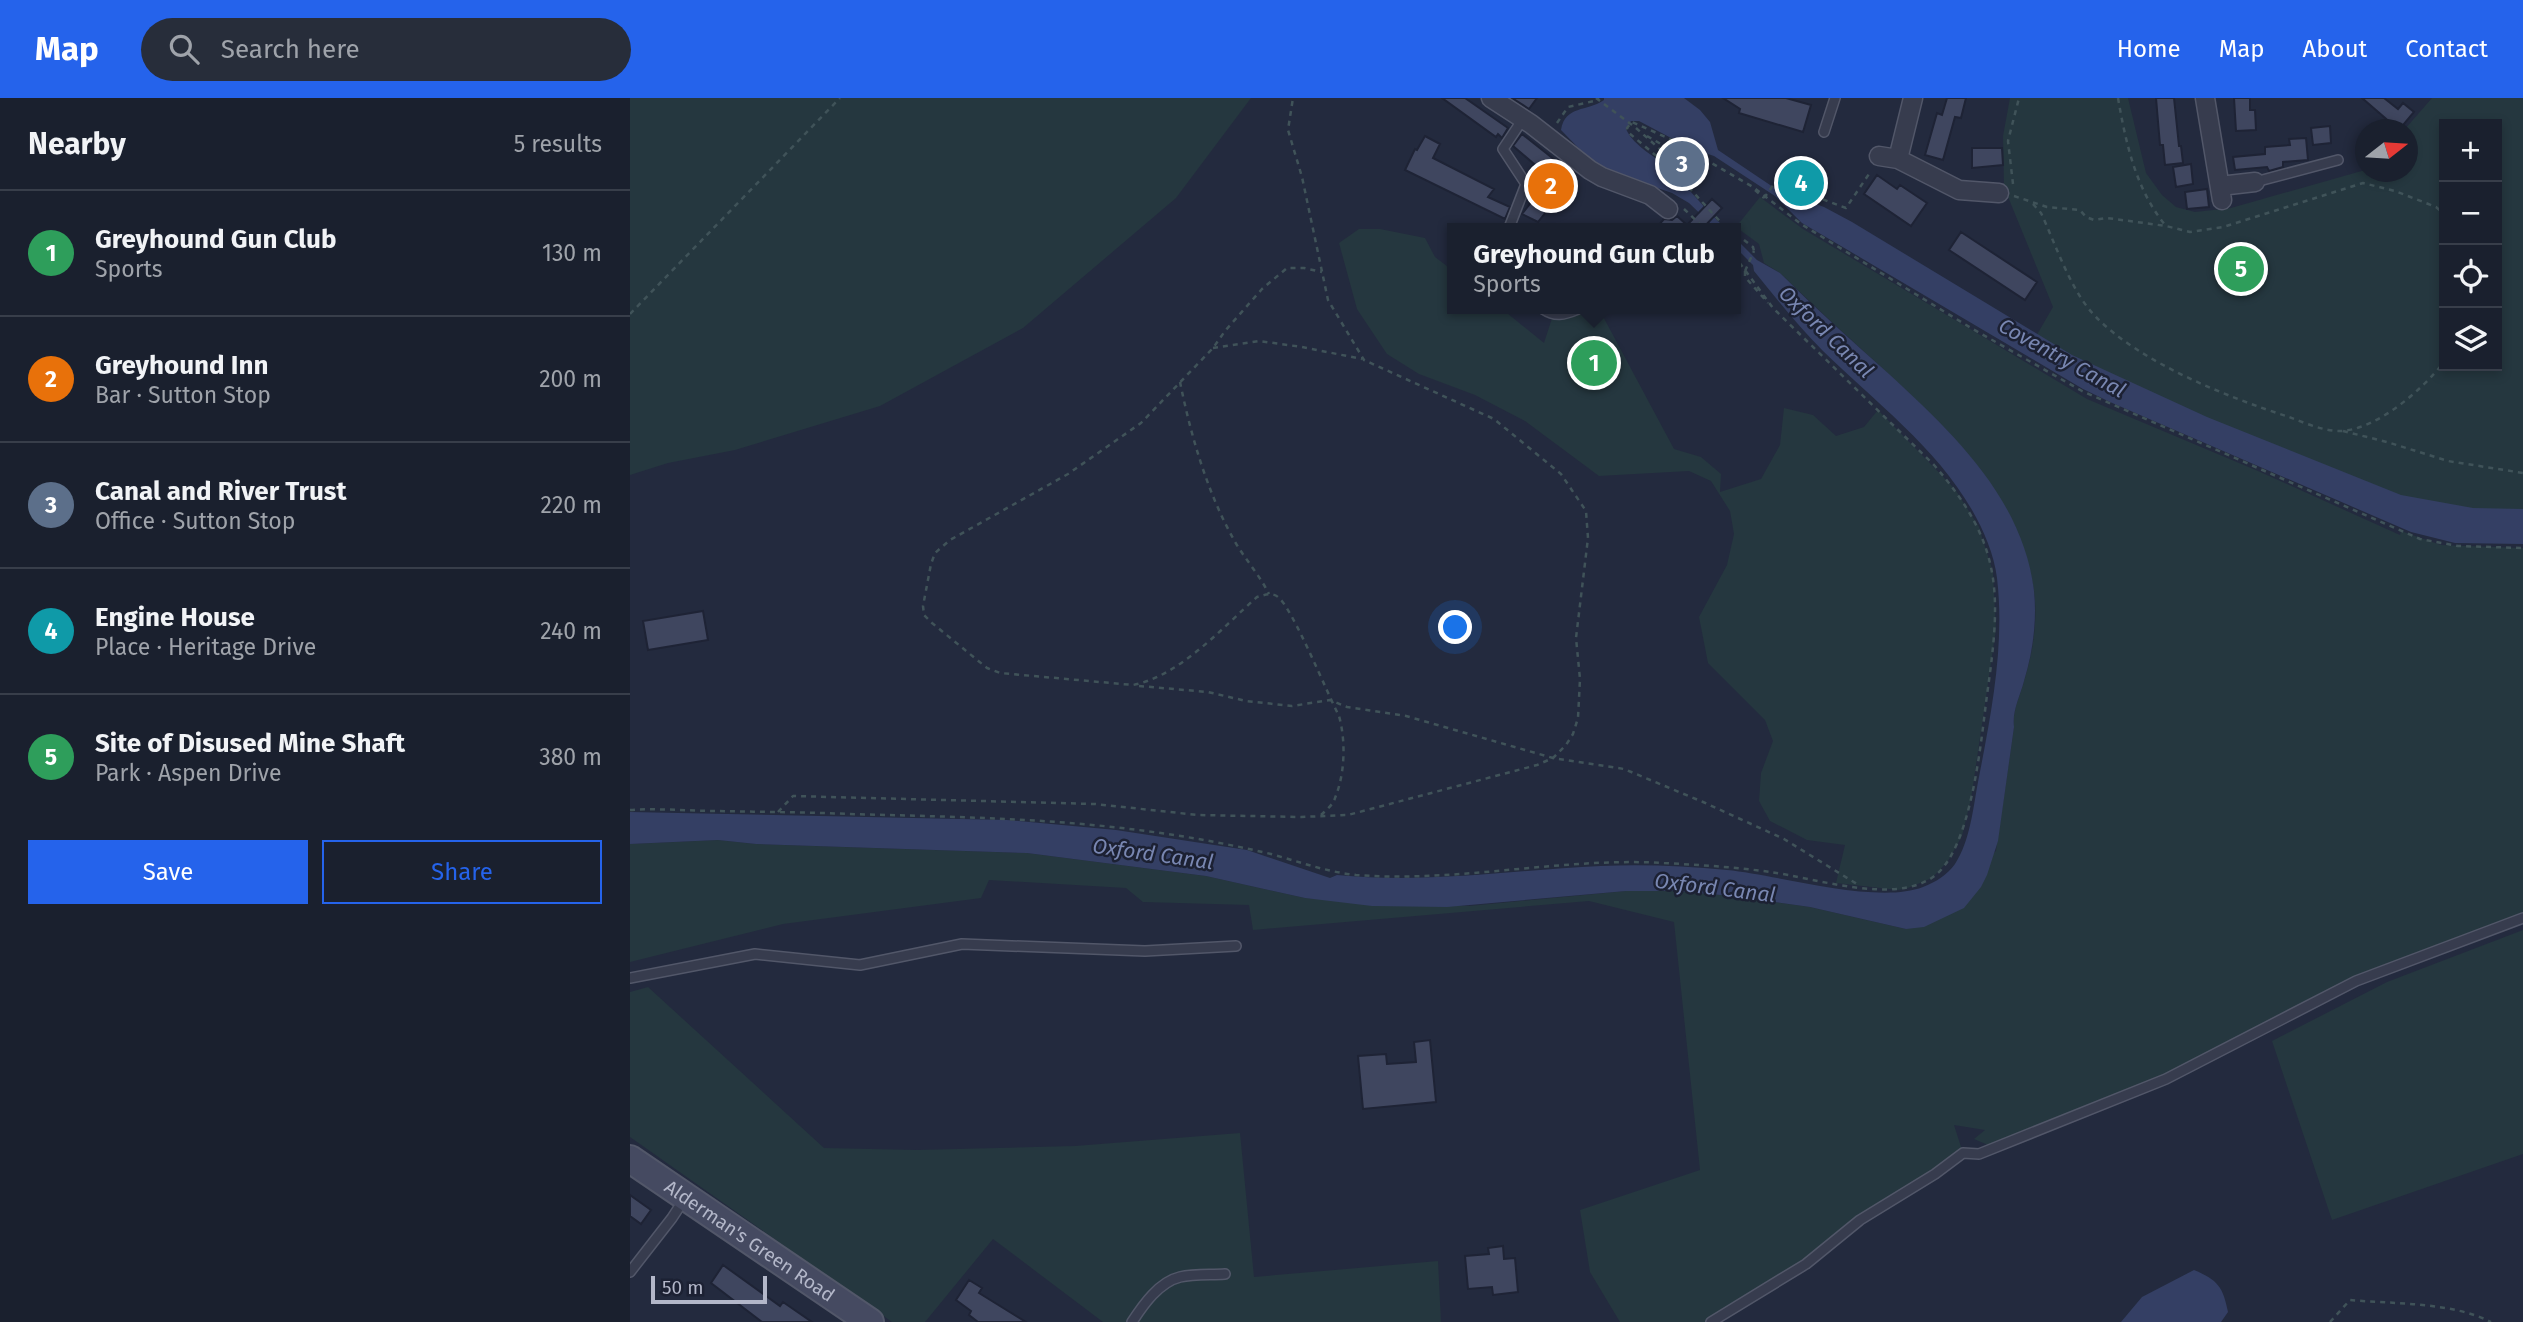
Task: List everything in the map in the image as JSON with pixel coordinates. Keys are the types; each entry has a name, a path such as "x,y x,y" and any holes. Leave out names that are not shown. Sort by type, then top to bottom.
{"main road":[{"name":"Alderman's Green Road","path":"630,1159 870,1322"}],"street":[{"path":"1491,98 1596,173 1650,195 1668,209"},
{"path":"1898,159 1913,98"},
{"path":"2205,98 2221,193 2255,182"},
{"path":"1879,156 1898,159 1959,190 2006,189"}],"lane":[{"path":"1825,132 1835,98"},
{"path":"1510,223 1526,184 1503,149 1523,119"},
{"path":"2255,182 2338,160"},
{"path":"1711,1322 1806,1264 1860,1220 1963,1153 1979,1154 2166,1079 2356,981 2523,918"},
{"path":"630,978 755,954 860,965 962,944 1145,951 1236,946"},
{"path":"630,1272 686,1197"},
{"path":"1132,1322 1157,1291 1179,1277 1225,1274"}],"path":[{"path":"630,314 840,98"},
{"path":"1293,98 1288,130 1302,177 1328,300 1364,360"},
{"path":"1556,131 1558,120 1568,107 1598,98 1662,150 1672,169"},
{"path":"2019,98 2008,141 2006,189 2033,204 2080,209 2086,217 2094,220 2107,218 2190,232 2223,228 2363,183 2395,191 2439,210"},
{"path":"2118,98 2133,166 2146,197 2166,226"},
{"path":"1721,223 1672,169 1629,133 1629,125 1636,122 1753,187 1812,231 1971,328 2109,404 2420,539 2458,546 2523,548"},
{"path":"1640,131 1666,146 1698,157"},
{"path":"1753,187 1764,198 1777,180 1846,208 1879,156"},
{"path":"2033,204 2042,213 2076,289 2094,315 2120,338 2178,372 2258,407 2318,427 2387,442 2448,461 2523,473"},
{"path":"630,810 1007,818 1104,826 1248,848 1337,873 1362,875 1432,876 1586,862 1658,863 1771,872 1898,890 1917,886 1941,870 1962,836 1973,787 1996,629 1993,572 1979,527 1955,489 1934,465 1760,297 1745,277 1753,247 1741,238"},
{"path":"1741,265 1773,308"},
{"path":"1322,272 1287,268 1262,289 1213,348 1142,423 1068,474 950,540 935,553 923,606 924,615 987,668 1000,673 1208,692 1246,701 1292,706 1330,700 1347,707 1406,716 1553,758 1624,769 1784,839 1860,886"},
{"path":"778,812 793,796 1095,804 1198,815 1348,815 1537,765 1553,758 1573,734 1578,718 1580,679 1576,638 1588,538 1586,511 1561,474 1494,419 1364,360 1259,341 1213,348"},
{"path":"2341,431 2373,422 2431,378 2439,368"},
{"path":"1180,382 1199,457 1219,509 1234,541 1269,594"},
{"path":"1133,685 1150,682 1169,670 1201,647 1257,597 1269,594 1279,597 1292,617 1343,730 1343,763 1335,800 1321,815"},
{"path":"2330,1322 2350,1300 2445,1308 2479,1316 2491,1322"}],"shaded area":[{"path":"630,98 1251,98 1176,198 1023,328 880,406 735,450 668,463 630,475"},
{"path":"2010,98 2128,98 2146,173 2162,195 2176,207 2195,212 2231,208 2355,173 2355,182 2418,182 2418,119 2414,119 2432,98 2523,98 2523,530 2433,522 2031,345 2053,307 2004,187 2003,136"},
{"path":"1760,197 1803,229 2087,399 2258,471 2400,535 2401,531 2441,545 2523,548 2523,914 2332,988 2157,1078 1988,1145 1974,1139 1985,1130 1954,1125 1963,1153 1860,1220 1806,1264 1711,1322 1620,1322 1590,1272 1580,1210 1700,1170 1674,922 1589,901 1253,930 1249,905 1143,902 1126,888 989,880 981,898 783,924 630,962 630,844 718,840 756,844 1027,853 1206,876 1305,898 1469,906 1626,891 1674,891 1810,907 1906,929 1996,851 2014,715 2034,636 2034,591 2026,556 2013,523 1997,494 1956,440 1780,273 1764,263 1759,244 1741,231 1739,223"},
{"path":"1359,229 1380,229 1425,238 1435,257 1447,266 1447,314 1508,314 1544,343 1553,314 1602,314 1674,449 1701,457 1721,474 1720,492 1761,479 1780,445 1784,408 1813,415 1836,436 1864,427 1878,410 1955,489 1979,527 1993,572 1996,629 1971,799 1962,836 1948,861 1932,878 1898,890 1836,883 1845,845 1807,840 1770,821 1759,801 1761,773 1773,741 1765,720 1708,663 1699,617 1727,565 1734,534 1730,511 1711,481 1689,471 1599,476 1525,421 1475,395 1419,374 1387,354 1357,309 1339,243"},
{"path":"2523,930 2523,1154 2332,1220 2272,1041 2387,982"},
{"path":"648,987 824,1148 917,1150 1075,1146 1240,1133 1254,1277 1438,1261 1441,1322 1103,1322 993,1239 925,1322 892,1322 630,1137 630,992"}],"water":[{"name":"Coventry Canal","path":"1684,98 1710,122 1718,150 1776,189 1824,207 1852,222 2072,355 2207,417 2401,495 2473,508 2523,509 2523,544 2455,543 2411,532 2110,402 2083,389 1802,223 1775,196 1714,156 1690,148 1639,121 1631,121 1626,129 1634,141 1671,170 1720,223 1710,223 1689,203 1672,193 1593,163 1561,130 1567,116 1604,100"},
{"name":"Oxford Canal","path":"1741,244 1757,260 1780,273 1913,396 1960,444 2000,497 2016,527 2027,558 2034,591 2032,647 2014,715 1998,841 1981,887 1964,908 1924,927 1906,929 1810,907 1674,891 1626,891 1447,907 1372,906 1305,898 1206,876 1027,853 756,844 718,840 630,844 630,812 1007,820 1116,830 1247,850 1330,878 1337,875 1436,877 1648,865 1727,870 1880,893 1904,892 1932,883 1945,875 1955,864 1968,835 1988,731 1999,629 1997,578 1991,551 1972,510 1941,466 1805,332 1754,271 1753,265 1741,253"},
{"path":"2194,1270 2209,1277 2221,1290 2228,1312 2221,1322 2121,1322 2142,1297"}],"building":[{"path":"1442,98 1465,98 1508,128 1502,138 1498,134 1496,137"},
{"path":"1512,98 1537,98 1529,109"},
{"path":"1723,98 1786,98 1811,105 1803,132 1739,113 1740,109"},
{"path":"1947,98 1966,98 1961,118 1955,117 1943,160 1925,155 1937,113 1942,115"},
{"path":"2156,98 2174,98 2183,163 2165,165 2163,145 2160,145"},
{"path":"2234,98 2250,98 2250,110 2255,110 2256,130 2236,131"},
{"path":"2362,98 2384,98 2398,109 2403,103 2414,112 2408,119 2386,119"},
{"path":"2330,126 2331,143 2313,145 2311,128"},
{"path":"1522,134 1570,172 1552,194 1557,198 1538,222 1522,214 1547,182 1531,168 1534,164 1513,146"},
{"path":"1425,136 1440,144 1433,158 1494,189 1488,197 1510,207 1505,219 1405,170"},
{"path":"2306,138 2308,160 2283,162 2283,167 2269,171 2267,167 2235,170 2233,157 2265,154 2265,147 2290,145 2289,139"},
{"path":"1972,148 2002,148 2003,165 1972,168"},
{"path":"1681,155 1691,163 1683,173 1673,166"},
{"path":"2191,164 2193,184 2176,187 2173,167"},
{"path":"1877,175 1897,189 1900,185 1927,203 1911,226 1864,194"},
{"path":"2207,189 2209,207 2187,209 2185,192"},
{"path":"1712,199 1722,208 1708,223 1689,223"},
{"path":"1677,216 1685,223 1660,223 1664,219 1672,220"},
{"path":"1961,232 2037,282 2025,300 1949,250"},
{"path":"703,611 708,640 648,650 643,621"},
{"path":"1430,1040 1436,1102 1363,1109 1358,1056 1386,1054 1387,1064 1416,1062 1414,1042"},
{"path":"630,1195 651,1210 641,1224 630,1216"},
{"path":"1503,1246 1504,1259 1515,1258 1518,1292 1493,1295 1492,1287 1468,1289 1465,1256 1489,1254 1488,1248"},
{"path":"723,1265 780,1306 783,1302 812,1322 762,1322 711,1283"},
{"path":"969,1280 982,1288 979,1293 1026,1322 978,1322 969,1315 971,1311 956,1300"}],"place":[{"name":"Canal and River Trust","path":"1682,164"},
{"name":"Engine House","path":"1801,183"},
{"name":"Greyhound Inn","path":"1551,186"},
{"name":"Site of Disused Mine Shaft","path":"2241,269"},
{"name":"Greyhound Gun Club","path":"1594,363"}]}
